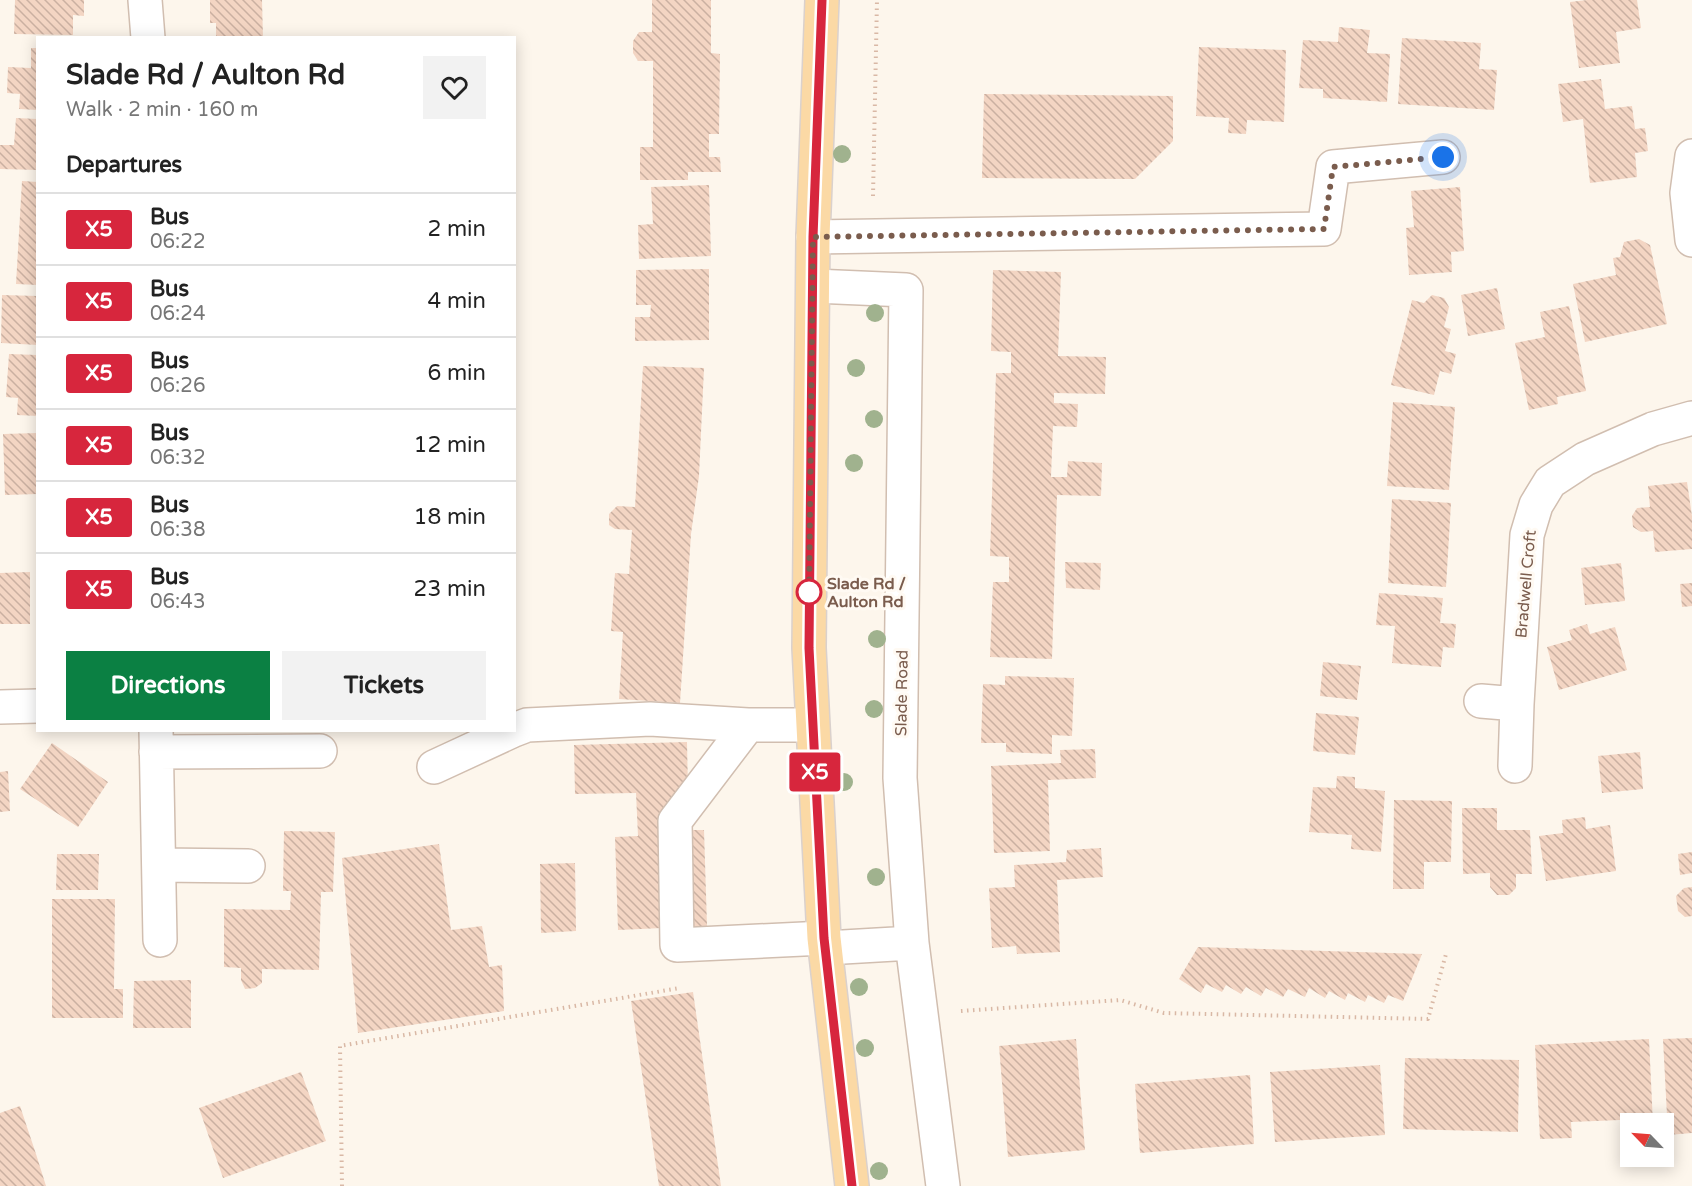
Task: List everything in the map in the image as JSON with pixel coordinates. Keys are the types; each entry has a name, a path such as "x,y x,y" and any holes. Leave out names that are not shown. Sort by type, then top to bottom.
{"main road":[{"path":"822,0 813,237 809,648 825,943 852,1186"}],"street":[{"path":"145,0 148,36"},
{"path":"1692,156 1687,193 1692,240"},
{"path":"813,237 1324,229 1333,167 1443,157"},
{"name":"Slade Road","path":"814,286 906,291 900,778 912,943 943,1186"},
{"name":"Bradwell Croft","path":"1515,766 1527,535 1536,506 1550,482 1586,459 1653,429 1692,418"},
{"path":"1481,701 1517,704"},
{"path":"0,707 36,706"},
{"path":"516,729 527,725 650,719 748,725 812,724"},
{"path":"748,725 675,820 677,945 912,943"},
{"path":"434,766 510,732"},
{"path":"160,940 156,741 321,751"},
{"path":"159,865 248,866"}],"path":[{"path":"871,236 877,0"},
{"path":"921,1013 1119,1000 1164,1013 1428,1019 1446,954"},
{"path":"342,1186 340,1046 688,987"}],"building":[{"path":"15,0 84,0 84,16 73,15 73,35 14,34"},
{"path":"210,0 262,0 263,36 216,36 216,23 210,23"},
{"path":"652,0 711,0 711,53 720,54 719,134 709,134 709,157 720,157 721,172 688,172 688,180 640,180 640,147 653,147 653,61 638,61 633,53 633,41 639,32 652,32"},
{"path":"1637,0 1641,28 1616,32 1620,63 1579,68 1570,2"},
{"path":"1339,27 1370,30 1367,53 1390,54 1387,102 1323,98 1323,89 1299,88 1303,40 1338,42"},
{"path":"1402,38 1481,43 1479,69 1497,70 1494,110 1398,104"},
{"path":"1199,47 1286,50 1284,122 1247,120 1246,134 1228,133 1229,118 1196,116"},
{"path":"31,48 36,48 36,110 19,109 20,94 7,93 8,67 31,68"},
{"path":"1601,79 1605,109 1632,106 1635,129 1645,128 1648,151 1635,153 1637,177 1590,183 1583,119 1563,122 1558,84"},
{"path":"984,94 1173,96 1173,141 1135,179 982,178"},
{"path":"16,118 36,119 36,170 0,169 0,145 14,145"},
{"path":"22,181 36,182 36,285 16,284"},
{"path":"709,185 711,256 639,259 638,225 653,224 651,187"},
{"path":"1460,187 1464,251 1451,252 1452,272 1409,275 1406,228 1414,227 1411,191"},
{"path":"1639,239 1650,245 1667,324 1585,342 1573,284 1616,275 1613,258 1620,257 1624,242"},
{"path":"709,269 709,340 635,341 635,317 650,317 651,305 636,305 636,270"},
{"path":"993,270 1061,272 1058,356 1106,357 1105,394 1054,393 1054,403 1078,404 1077,427 1053,426 1051,477 1067,477 1068,461 1102,463 1101,496 1057,495 1052,659 990,657 993,582 1009,582 1009,557 990,556 996,373 1011,373 1011,352 991,351"},
{"path":"1497,288 1505,329 1468,336 1461,295"},
{"path":"2,295 36,296 36,345 1,343"},
{"path":"1432,295 1444,298 1449,307 1444,327 1451,329 1445,351 1456,354 1451,374 1440,371 1434,395 1391,385 1412,300 1424,303"},
{"path":"1569,306 1586,391 1557,397 1558,404 1529,410 1515,343 1545,337 1540,312"},
{"path":"9,354 36,355 36,416 17,415 18,398 6,397"},
{"path":"643,366 704,368 699,476 691,534 680,703 619,699 623,632 611,631 615,573 629,574 632,530 615,529 609,525 609,514 617,506 635,507"},
{"path":"1393,402 1455,407 1449,490 1387,486"},
{"path":"36,433 36,494 5,495 3,434"},
{"path":"1687,482 1692,516 1692,549 1655,552 1653,531 1641,532 1633,527 1632,516 1637,508 1650,507 1648,486"},
{"path":"1392,499 1451,503 1446,587 1388,583"},
{"path":"1065,562 1101,563 1100,590 1066,588"},
{"path":"1621,563 1625,601 1585,605 1581,568"},
{"path":"30,572 30,624 0,624 0,573"},
{"path":"1692,583 1692,606 1682,607 1680,584"},
{"path":"1379,593 1443,598 1440,623 1456,624 1454,648 1443,647 1441,667 1392,663 1395,626 1376,625"},
{"path":"1587,624 1590,634 1615,627 1627,670 1559,690 1547,647 1572,640 1569,630"},
{"path":"1323,662 1361,666 1357,700 1320,696"},
{"path":"1005,676 1074,678 1072,736 1052,735 1052,754 1006,752 1006,743 981,743 983,684 1005,685"},
{"path":"1316,713 1359,717 1355,755 1313,751"},
{"path":"687,742 688,791 680,830 704,830 707,926 618,930 615,837 638,836 636,793 575,794 574,745"},
{"path":"52,743 108,782 78,827 20,789"},
{"path":"1095,749 1096,778 1048,780 1050,851 994,853 991,766 1061,763 1060,750"},
{"path":"1640,752 1643,789 1602,793 1598,756"},
{"path":"8,771 10,811 0,812 0,772"},
{"path":"1337,776 1355,777 1355,788 1385,791 1381,852 1351,849 1352,835 1309,832 1313,787 1336,788"},
{"path":"1394,800 1452,801 1451,862 1424,862 1424,889 1393,889"},
{"path":"1462,808 1497,808 1497,830 1530,830 1532,874 1516,874 1516,888 1509,895 1497,895 1490,887 1490,873 1463,874"},
{"path":"1585,817 1586,829 1610,825 1616,871 1546,881 1539,836 1563,833 1562,820"},
{"path":"284,831 335,832 333,892 321,892 319,970 262,969 262,983 255,988 245,989 241,980 241,968 224,967 224,909 290,910 291,891 283,891"},
{"path":"439,844 451,930 482,926 489,967 502,965 504,1011 358,1033 342,858"},
{"path":"1101,848 1103,877 1057,880 1060,952 1017,954 1016,946 992,948 989,888 1015,887 1014,865 1066,862 1067,850"},
{"path":"1692,852 1692,873 1680,875 1678,854"},
{"path":"57,854 99,854 98,890 56,890"},
{"path":"575,863 576,931 541,933 540,864"},
{"path":"1692,887 1692,916 1685,917 1678,911 1676,896 1684,888"},
{"path":"52,899 115,899 114,989 123,989 123,1018 52,1018"},
{"path":"1198,947 1422,954 1403,1001 1388,995 1384,1003 1368,995 1365,1002 1348,993 1345,1000 1329,991 1325,998 1309,988 1305,997 1288,989 1283,997 1266,988 1261,996 1246,987 1241,994 1226,985 1222,992 1206,984 1201,993 1179,979"},
{"path":"191,980 191,1028 133,1028 134,981"},
{"path":"693,992 721,1186 659,1186 631,1001"},
{"path":"1692,1038 1692,1133 1674,1134 1674,1113 1667,1113 1663,1039"},
{"path":"1076,1039 1085,1150 1008,1157 999,1046"},
{"path":"1649,1039 1652,1113 1620,1113 1620,1120 1571,1122 1572,1138 1540,1139 1535,1045"},
{"path":"1405,1058 1519,1060 1518,1132 1403,1129"},
{"path":"1380,1065 1385,1135 1275,1142 1270,1072"},
{"path":"301,1072 326,1141 223,1178 199,1108"},
{"path":"1250,1075 1254,1144 1140,1153 1135,1084"},
{"path":"20,1106 46,1186 0,1186 0,1113"}],"bus line":[{"name":"X5","path":"822,0 813,237 809,648 824,938 852,1186"}],"place":[{"name":"Slade Rd / Aulton Rd","path":"809,592"}],"route":[{"path":"809,592 809,602 813,237 1324,229 1333,167 1443,157"}]}
